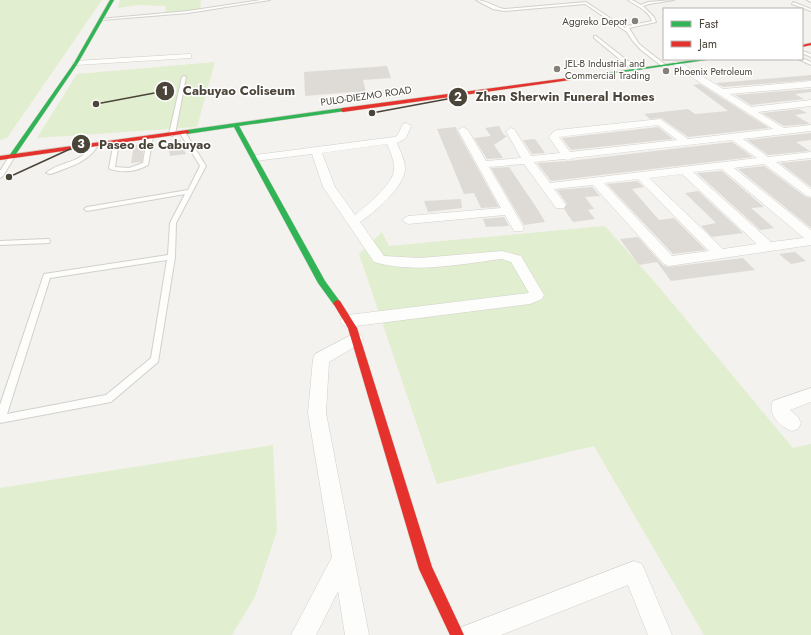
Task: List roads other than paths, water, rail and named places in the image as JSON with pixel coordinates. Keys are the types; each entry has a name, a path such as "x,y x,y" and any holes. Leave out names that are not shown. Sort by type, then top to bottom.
{"street":[{"path":"12,156 76,64 112,0"},
{"path":"76,64 188,56"},
{"name":"PULO-DIEZMO ROAD","path":"0,158 704,60"},
{"path":"677,64 784,132"},
{"path":"721,92 811,84"},
{"path":"749,110 811,103"},
{"path":"568,157 554,137 557,133 660,122 687,143"},
{"path":"236,126 322,282 334,297 348,321 355,339 426,569 457,635"},
{"path":"254,158 391,141 401,138 406,126"},
{"path":"483,165 568,157 811,128"},
{"path":"463,130 518,228"},
{"path":"511,131 528,160 560,206"},
{"path":"736,138 811,194"},
{"path":"354,221 365,214 398,177 399,164 391,141"},
{"path":"316,150 329,187 379,259 384,261 415,262 502,255 509,256 516,260 537,295 530,299 348,321"},
{"path":"546,187 811,155"},
{"path":"725,166 811,237"},
{"path":"685,171 768,247"},
{"path":"641,176 720,254"},
{"path":"596,181 669,261 811,241"},
{"path":"799,185 811,183"},
{"path":"408,220 508,210"},
{"path":"355,339 321,359 317,413 357,635"},
{"path":"792,423 780,411 779,406 811,395"},
{"path":"303,635 343,558"},
{"path":"470,635 634,572 660,635"}],"lane":[{"path":"102,18 188,12 217,5 268,0"},
{"path":"478,0 494,8 504,10 586,3 628,31 640,48 665,66"},
{"path":"566,0 572,4"},
{"path":"628,31 627,27 654,22 653,18 641,6 630,0"},
{"path":"641,6 648,2 672,0"},
{"path":"793,4 811,10"},
{"path":"595,38 636,70"},
{"path":"172,134 184,77"},
{"path":"171,257 47,276 0,419 108,399 155,360 171,257 173,223 203,166 183,133"},
{"path":"116,142 112,168 121,171 138,168 146,164 150,137"},
{"path":"50,173 79,160 92,151 95,145"},
{"path":"0,176 12,156"},
{"path":"87,209 190,191"},
{"path":"0,243 47,241"}],"place":[{"name":"Aggreko Depot","path":"635,21"},
{"name":"JEL-B Industrial and Commercial Trading","path":"557,69"},
{"name":"Phoenix Petroleum","path":"666,71"},
{"name":"Cabuyao Coliseum","path":"96,104"},
{"name":"Zhen Sherwin Funeral Homes","path":"372,113"},
{"name":"Paseo de Cabuyao","path":"9,177"}]}
